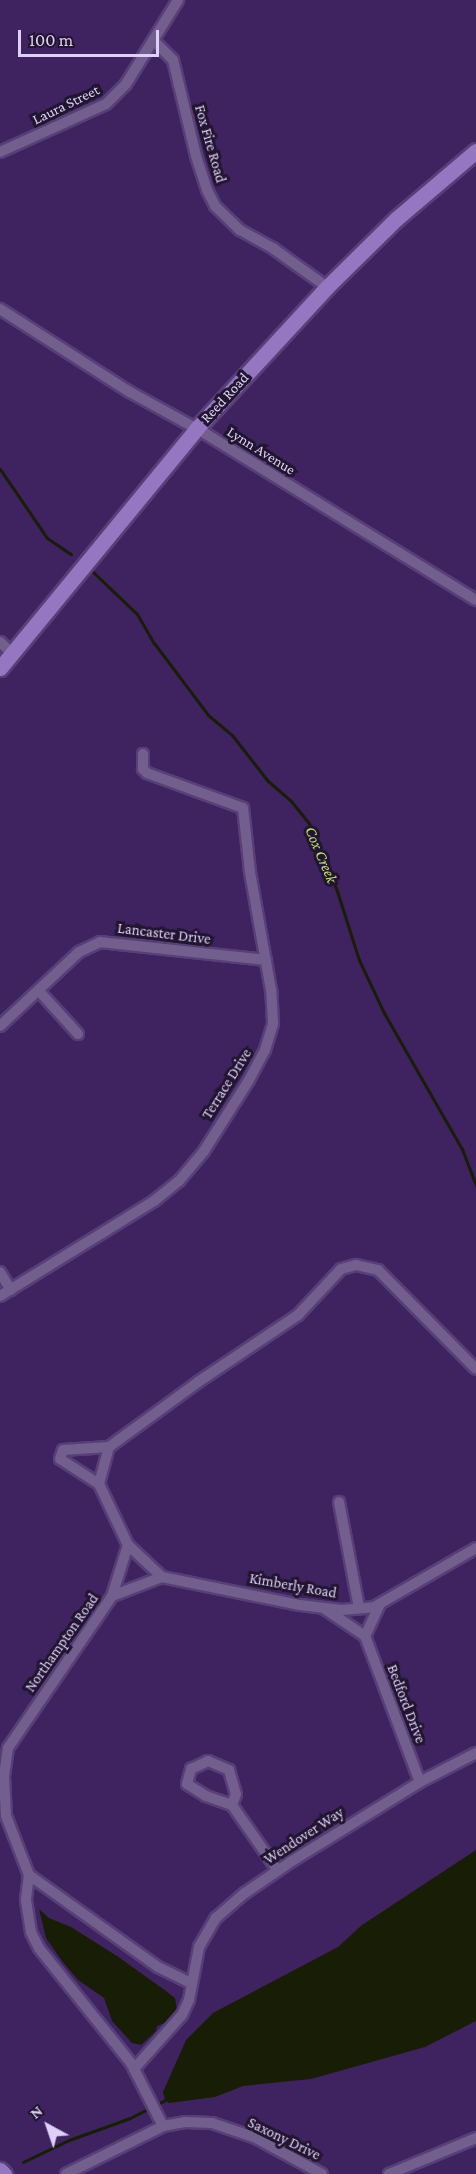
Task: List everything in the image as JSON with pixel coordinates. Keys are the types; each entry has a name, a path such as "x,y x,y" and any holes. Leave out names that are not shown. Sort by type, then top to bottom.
{"street":[{"path":"154,41 178,0"},
{"name":"Laura Street","path":"0,152 70,123 106,104 126,84 154,41"},
{"name":"Fox Fire Road","path":"154,41 173,60 196,156 215,206 240,230 274,249 327,287"},
{"name":"Reed Road","path":"0,668 196,429 327,287 396,219 476,151"},
{"name":"Lynn Avenue","path":"0,309 130,392 196,429 476,600"},
{"path":"0,642 12,653"},
{"name":"Terrace Drive","path":"0,1296 154,1201 194,1164 265,1050 273,1023 266,960 250,872 243,808 147,773 143,769 143,754"},
{"name":"Lancaster Drive","path":"0,1026 79,952 100,942 266,960"},
{"path":"39,991 78,1034"},
{"path":"112,1596 162,1577 128,1545 99,1484 60,1459 63,1450 109,1447 198,1382 298,1315 341,1269 356,1265 378,1270 476,1369"},
{"path":"0,1272 11,1290"},
{"path":"99,1484 109,1447"},
{"path":"339,1502 359,1608"},
{"name":"Northampton Road","path":"0,1758 112,1596 128,1545"},
{"name":"Kimberly Road","path":"162,1577 322,1608 359,1608 380,1604 476,1548"},
{"path":"322,1608 365,1636 380,1604"},
{"name":"Bedford Drive","path":"365,1636 420,1782"},
{"name":"Northampton Road","path":"8,1748 4,1776 3,1816 29,1875 26,1899 31,1932 39,1948 134,2069 160,2121"},
{"name":"Wendover Way","path":"191,1983 199,1947 216,1918 245,1893 420,1782 476,1753"},
{"path":"232,1805 236,1794 228,1770 208,1761 192,1769 187,1784 206,1796 232,1805 278,1871"},
{"path":"29,1875 158,1967 191,1983 189,2000 182,2016 134,2069"},
{"path":"66,2174 160,2121"},
{"name":"Saxony Drive","path":"160,2121 212,2123 256,2138 322,2174"},
{"path":"389,2174 476,2138"},
{"path":"0,2170 4,2174"}],"shaded area":[{"path":"476,1850 476,2021 425,2047 311,2079 243,2086 215,2097 169,2103 165,2100 163,2092 186,2040 213,2013 338,1947 362,1925"},
{"path":"39,1909 49,1918 71,1927 117,1956 166,1991 175,1998 177,2010 165,2023 157,2026 156,2031 141,2045 132,2043 112,2021 104,1998 78,1980 46,1938"}],"waterway":[{"name":"Cox Creek","path":"0,469 47,538 71,554"},
{"name":"Cox Creek","path":"93,572 137,614 154,643 208,715 232,735 268,781 291,801 309,823 337,891 359,960 384,1013 462,1149 476,1185"},
{"path":"23,2162 69,2140 130,2118 165,2100"}]}
